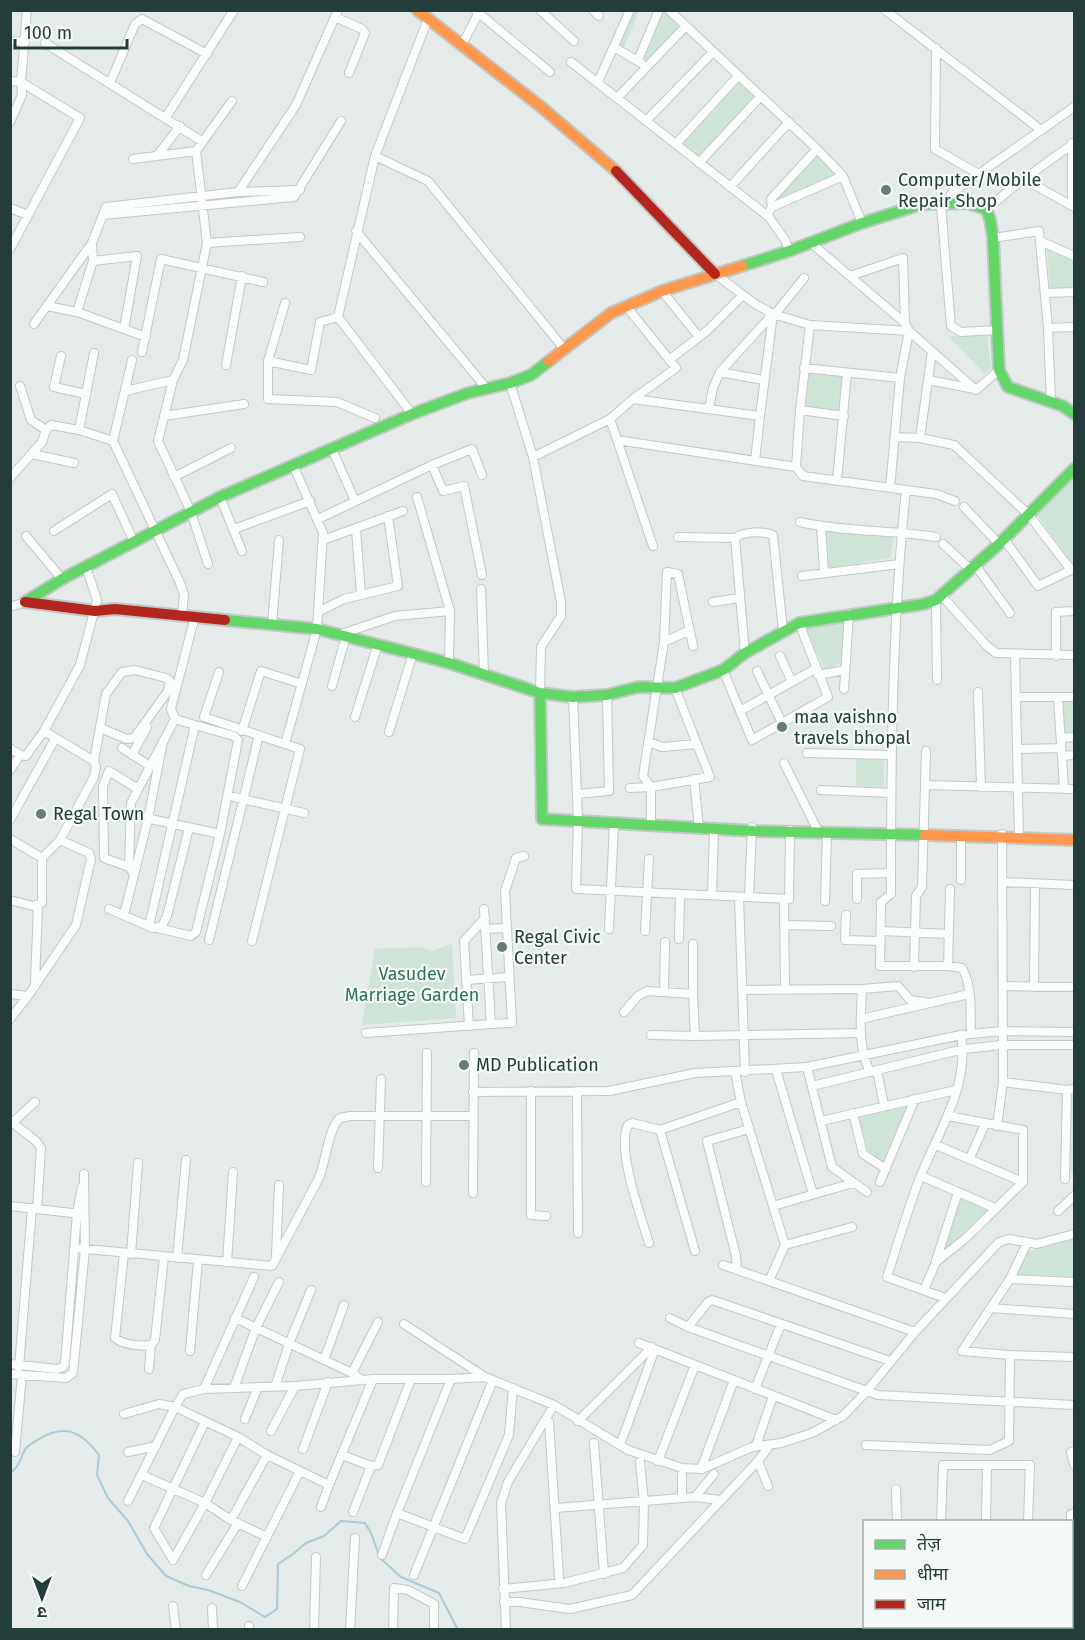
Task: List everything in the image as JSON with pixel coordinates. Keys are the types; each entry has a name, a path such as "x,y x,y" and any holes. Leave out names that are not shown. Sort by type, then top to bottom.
{"street":[{"path":"10,122 22,95 27,10"},
{"path":"166,117 234,10"},
{"path":"417,10 540,106 612,167 715,274 743,295 774,314 810,325 909,331"},
{"path":"540,10 574,41"},
{"path":"598,82 630,10"},
{"path":"639,60 659,10"},
{"path":"669,10 843,176 862,223"},
{"path":"885,10 1041,130"},
{"path":"462,45 477,11 550,72"},
{"path":"238,192 296,105 337,14 365,33 349,73"},
{"path":"110,83 135,24 142,19 207,54"},
{"path":"412,414 338,317 375,156 428,19"},
{"path":"617,98 686,26"},
{"path":"10,41 25,42"},
{"path":"45,43 203,142"},
{"path":"614,47 639,60 646,69"},
{"path":"936,48 935,149 976,173"},
{"path":"646,121 713,52"},
{"path":"571,62 766,215 785,240 789,251"},
{"path":"676,144 738,76"},
{"path":"10,81 21,82 80,118 10,249"},
{"path":"699,163 760,97"},
{"path":"208,564 191,512 158,441 173,380 183,360 207,243 195,152 232,101"},
{"path":"997,330 961,332 951,326 946,204 953,192 976,173 1074,107"},
{"path":"34,324 92,243 106,207 294,197 342,121"},
{"path":"730,187 789,122"},
{"path":"157,156 180,126"},
{"path":"986,209 1073,143"},
{"path":"1024,178 1073,206 1073,143"},
{"path":"772,207 771,199 817,149"},
{"path":"133,159 195,152"},
{"path":"375,156 428,181 565,350"},
{"path":"766,215 772,207 843,176"},
{"path":"200,201 238,192 300,190"},
{"path":"10,608 220,497 412,414 468,393 510,383 531,375 611,313 662,291 789,251 862,223 922,204 967,203 986,209"},
{"path":"10,208 28,215"},
{"path":"986,209 993,238 999,370 1008,387 1051,402 1069,405 1074,414"},
{"path":"356,231 488,388"},
{"path":"993,238 1040,231 1046,293 1051,402"},
{"path":"207,243 300,237"},
{"path":"1040,241 1074,256"},
{"path":"77,312 93,261 92,243"},
{"path":"811,243 905,323 909,331 976,390"},
{"path":"93,261 137,256 124,329"},
{"path":"850,276 903,258 905,323"},
{"path":"142,352 161,259 263,282"},
{"path":"226,366 242,276"},
{"path":"709,408 713,387 720,372 804,278"},
{"path":"662,291 699,337"},
{"path":"1046,293 1074,292"},
{"path":"669,360 699,337 743,295"},
{"path":"285,303 268,361 268,399 337,402 375,418"},
{"path":"47,306 77,312 146,337"},
{"path":"533,457 610,419 676,368 626,306"},
{"path":"755,461 763,380 774,314"},
{"path":"268,361 311,370 320,322 338,317"},
{"path":"810,325 796,467 803,476 936,494 955,501"},
{"path":"1048,328 1074,327"},
{"path":"890,488 900,378 909,331"},
{"path":"920,438 932,351"},
{"path":"79,430 94,353"},
{"path":"61,356 54,387 86,393"},
{"path":"132,360 113,441 183,591 182,615"},
{"path":"804,368 900,378"},
{"path":"976,390 999,370"},
{"path":"720,372 763,380"},
{"path":"837,481 847,373"},
{"path":"124,391 173,380"},
{"path":"928,380 976,390"},
{"path":"510,383 533,457 561,602 561,616 541,647 543,819 706,828 1002,835"},
{"path":"20,386 31,420 46,430"},
{"path":"633,399 760,416"},
{"path":"164,416 244,404"},
{"path":"800,410 844,416"},
{"path":"610,419 653,546"},
{"path":"10,478 42,442 46,430 51,425 79,430 113,441"},
{"path":"895,437 920,438 954,445 1029,515 1072,569 1038,586 1002,542 964,507"},
{"path":"616,440 796,467"},
{"path":"174,477 231,448"},
{"path":"332,449 355,501"},
{"path":"318,519 432,465 472,449 482,476"},
{"path":"32,454 74,463"},
{"path":"285,744 317,629 323,540 318,519 293,465"},
{"path":"432,465 443,491 464,486 482,576"},
{"path":"25,602 95,611 116,609 317,629 449,663 540,693 573,697 607,695 639,687 675,688 723,670 745,653 799,623 896,606 924,604 939,598 1002,542 1074,469"},
{"path":"906,490 896,606 890,755 891,894 881,902 880,966 960,967 964,971 969,994 971,1034"},
{"path":"54,531 112,494 134,542"},
{"path":"220,497 242,551"},
{"path":"417,497 450,611 449,663"},
{"path":"234,529 310,501"},
{"path":"323,540 403,511"},
{"path":"318,612 341,600 398,586 388,516"},
{"path":"800,522 936,537"},
{"path":"821,526 824,572"},
{"path":"356,529 361,594"},
{"path":"678,537 735,538 742,534 764,532 773,535 783,631"},
{"path":"26,536 62,579"},
{"path":"735,538 745,653"},
{"path":"272,625 279,540"},
{"path":"943,544 974,568 1010,613"},
{"path":"802,576 899,564"},
{"path":"10,748 26,756 44,731 80,665 97,600 86,567"},
{"path":"651,826 651,787 643,776 664,642 667,572 678,574 688,631 693,646"},
{"path":"481,589 484,674"},
{"path":"713,602 740,598"},
{"path":"939,598 992,651 1001,655 1074,655"},
{"path":"938,681 939,598"},
{"path":"343,635 394,616 450,611"},
{"path":"1056,656 1056,612 1074,611"},
{"path":"844,689 849,614"},
{"path":"175,719 171,709 195,616"},
{"path":"723,670 752,740 828,697 799,623"},
{"path":"664,642 688,631"},
{"path":"332,687 343,635"},
{"path":"355,717 378,644"},
{"path":"389,732 413,653"},
{"path":"1015,655 1018,835"},
{"path":"780,656 792,682"},
{"path":"35,985 38,905 42,903 42,858 60,840 94,777 96,767 94,761 106,694 122,672 135,670 170,681 168,691 134,738 127,739 100,728"},
{"path":"740,711 792,682 817,672 845,670"},
{"path":"757,671 782,723"},
{"path":"219,672 204,717 300,749 252,941"},
{"path":"242,730 261,672 302,684"},
{"path":"630,788 651,787 710,777 675,688"},
{"path":"978,692 981,787"},
{"path":"577,794 609,791 607,695"},
{"path":"573,697 578,821 576,889 789,899 790,830"},
{"path":"1017,697 1074,697"},
{"path":"1058,698 1064,789"},
{"path":"132,755 157,709 171,709"},
{"path":"110,909 153,927 191,936 196,932 220,834 238,740 234,736 175,719"},
{"path":"132,870 131,802 175,719"},
{"path":"153,927 172,824 195,725"},
{"path":"44,731 94,761"},
{"path":"209,940 259,735"},
{"path":"1061,738 1074,737"},
{"path":"10,820 55,739"},
{"path":"124,915 132,870 148,819 163,741"},
{"path":"649,742 662,747 697,744"},
{"path":"122,748 150,766"},
{"path":"1018,749 1074,755"},
{"path":"914,968 916,896 922,887 927,785 926,751"},
{"path":"807,753 890,755"},
{"path":"10,770 20,755"},
{"path":"784,763 822,831 825,900"},
{"path":"132,870 104,858 103,786 109,771 138,789"},
{"path":"694,780 706,828 712,896"},
{"path":"927,785 1074,789"},
{"path":"820,790 891,793"},
{"path":"234,797 304,813"},
{"path":"132,815 220,834"},
{"path":"609,928 614,823"},
{"path":"153,927 162,926 167,916 189,828"},
{"path":"749,897 752,829"},
{"path":"924,833 961,836 1074,835"},
{"path":"997,1126 1003,1082 1002,835"},
{"path":"1018,835 1074,840"},
{"path":"961,836 961,880"},
{"path":"10,839 42,858"},
{"path":"10,1019 76,925 92,863 89,853 60,840"},
{"path":"366,1033 512,1023 506,884 516,858 524,856"},
{"path":"645,931 649,859"},
{"path":"857,899 857,874 891,873"},
{"path":"1002,882 1074,885"},
{"path":"1034,987 1035,884"},
{"path":"948,966 950,889"},
{"path":"679,939 680,894"},
{"path":"739,897 745,1072"},
{"path":"784,899 785,990"},
{"path":"10,900 38,905"},
{"path":"484,909 491,1024"},
{"path":"846,915 845,940 881,941"},
{"path":"469,1026 464,941 485,918"},
{"path":"784,925 831,926"},
{"path":"485,929 507,928"},
{"path":"882,931 949,934"},
{"path":"664,991 665,942"},
{"path":"693,944 695,1036"},
{"path":"466,980 509,977"},
{"path":"742,990 862,989 898,986 910,1000 926,1002"},
{"path":"1003,986 1074,987"},
{"path":"862,989 862,1056 874,1072 884,1106"},
{"path":"624,1012 643,992 652,990 693,994"},
{"path":"10,994 28,996"},
{"path":"861,1019 926,1002 969,994"},
{"path":"473,1092 609,1091 695,1073 807,1067 961,1035 1002,1031 1074,1032"},
{"path":"651,1035 861,1033"},
{"path":"945,1298 887,1277 921,1176 948,1116 956,1090 963,1067 964,1049 961,1035"},
{"path":"812,1086 964,1049 1074,1045"},
{"path":"426,1182 427,1053"},
{"path":"473,1194 474,1053"},
{"path":"807,1067 832,1167 867,1192"},
{"path":"776,1070 813,1194"},
{"path":"735,1072 741,1102 784,1245 769,1281"},
{"path":"378,1168 381,1079"},
{"path":"1003,1082 1071,1090 1065,1179"},
{"path":"821,1121 956,1090"},
{"path":"531,1091 531,1215 546,1216"},
{"path":"577,1091 578,1233"},
{"path":"880,1182 915,1099"},
{"path":"15,1452 17,1374 15,1364 41,1148 36,1141 11,1122 35,1102"},
{"path":"649,1243 624,1153 628,1125 633,1123 660,1130 741,1102"},
{"path":"853,1113 863,1154 886,1169"},
{"path":"75,1248 272,1266 325,1164 331,1132 336,1121 343,1116 473,1116"},
{"path":"936,1262 966,1238 1023,1182 1023,1130 948,1116"},
{"path":"970,1158 985,1124"},
{"path":"737,1270 736,1256 707,1141 749,1129"},
{"path":"660,1130 695,1251"},
{"path":"936,1145 1023,1182"},
{"path":"177,1258 186,1160"},
{"path":"138,1163 116,1338 122,1343 136,1346 151,1345"},
{"path":"227,1262 233,1172"},
{"path":"17,1374 62,1378 70,1376 73,1373 85,1249 84,1174 77,1213 63,1367 70,1376"},
{"path":"921,1176 995,1208"},
{"path":"772,1206 853,1183"},
{"path":"276,1258 279,1185"},
{"path":"924,1290 936,1262 958,1192"},
{"path":"1058,1211 1074,1196"},
{"path":"10,1206 86,1214"},
{"path":"784,1245 852,1227"},
{"path":"404,1324 489,1378 554,1405 640,1455 681,1468 701,1469 756,1446 770,1445 812,1433 843,1416 945,1298 999,1242 1009,1239 1027,1243 1046,1243 1074,1234"},
{"path":"1027,1243 1010,1280 962,1351 1074,1357"},
{"path":"149,1369 151,1345 156,1340 164,1257"},
{"path":"190,1351 198,1260"},
{"path":"723,1265 915,1332"},
{"path":"204,1389 254,1277"},
{"path":"1010,1280 1074,1282"},
{"path":"234,1388 256,1328 279,1282"},
{"path":"275,1387 289,1344 311,1290"},
{"path":"688,1327 712,1300 890,1361"},
{"path":"324,1360 344,1305"},
{"path":"991,1308 1074,1314"},
{"path":"235,1318 352,1373 362,1380"},
{"path":"670,1318 688,1327 878,1395 1074,1405"},
{"path":"352,1373 378,1322"},
{"path":"755,1389 781,1323"},
{"path":"639,1342 836,1420"},
{"path":"578,1421 653,1348"},
{"path":"620,1445 653,1348"},
{"path":"866,1444 990,1450 1009,1441 1010,1355"},
{"path":"15,1364 57,1369 63,1367"},
{"path":"658,1461 695,1365"},
{"path":"128,1501 183,1394 204,1389 295,1386 373,1379 489,1378"},
{"path":"414,1575 489,1378"},
{"path":"321,1507 373,1379"},
{"path":"342,1455 375,1467 380,1462 411,1379"},
{"path":"382,1555 451,1379"},
{"path":"701,1469 734,1380"},
{"path":"303,1449 328,1382"},
{"path":"271,1431 295,1386"},
{"path":"245,1419 258,1387"},
{"path":"397,1513 465,1539 509,1434 513,1388"},
{"path":"756,1446 772,1396"},
{"path":"124,1414 159,1404 175,1407 329,1485"},
{"path":"506,1629 501,1511 503,1494 554,1405"},
{"path":"205,1422 154,1528 173,1560 238,1437"},
{"path":"549,1422 559,1576"},
{"path":"594,1443 604,1574"},
{"path":"504,1602 570,1609 632,1595 758,1461 770,1445"},
{"path":"128,1452 156,1446"},
{"path":"1074,1452 1071,1452 1074,1464"},
{"path":"206,1575 235,1522 267,1455"},
{"path":"758,1461 768,1486"},
{"path":"503,1589 564,1583 623,1568 643,1545 644,1502 640,1462"},
{"path":"941,1520 944,1465 1030,1465 1028,1520"},
{"path":"986,1520 987,1465"},
{"path":"353,1512 371,1466"},
{"path":"242,1586 300,1471"},
{"path":"695,1497 714,1474"},
{"path":"142,1475 205,1503 235,1522 267,1537"},
{"path":"682,1475 682,1498"},
{"path":"896,1489 897,1520"},
{"path":"556,1508 695,1497 721,1500"},
{"path":"350,1629 355,1538"},
{"path":"314,1629 316,1557"},
{"path":"393,1629 394,1588 408,1590 434,1604 434,1629"},
{"path":"173,1606 176,1629"},
{"path":"212,1608 213,1629"}],"green space":[{"path":"633,11 639,11 624,47 619,45"},
{"path":"663,11 681,27 647,62 644,60"},
{"path":"738,81 755,96 698,159 681,144"},
{"path":"818,155 837,174 777,205 775,201"},
{"path":"1047,247 1074,260 1074,287 1050,289"},
{"path":"948,336 987,336 991,368 985,374"},
{"path":"809,372 844,376 841,411 805,407"},
{"path":"1074,478 1074,565 1073,565 1037,515"},
{"path":"826,530 893,536 891,558 828,568"},
{"path":"844,618 842,663 824,669 805,626"},
{"path":"1061,700 1074,700 1074,733 1063,734"},
{"path":"856,759 884,759 884,787 856,786"},
{"name":"Vasudev Marriage Garden","path":"452,944 456,1018 362,1025 375,949 420,947 431,951"},
{"path":"1072,1096 1074,1096 1074,1170 1071,1174"},
{"path":"909,1104 885,1163 870,1155 858,1117"},
{"path":"959,1197 990,1210 938,1259"},
{"path":"1074,1239 1074,1277 1015,1276 1026,1252"}],"waterway":[{"path":"10,1470 13,1471 16,1467 27,1447 48,1434 65,1431 79,1436 99,1455 97,1475 108,1498 128,1521 147,1554 166,1576 189,1586 208,1590 240,1602 265,1617 277,1609 278,1564 306,1543 324,1536 341,1521 365,1523 380,1558 401,1577 439,1593 458,1630"}],"traffic: fast":[{"path":"742,266 922,204 967,203 986,209 993,238 999,370 1008,387 1063,406 1074,414"},
{"path":"25,602 62,579 220,497 412,414 468,393 510,383 531,375 549,361"},
{"path":"540,693 573,697 607,695 638,687 675,688 723,670 745,653 799,623 924,604 936,600 999,544 1074,469"},
{"path":"225,620 317,629 449,663 540,693 542,819 753,831 925,835"}],"traffic: slow":[{"path":"417,10 540,106 616,171"},
{"path":"549,361 611,313 662,291 742,266"},
{"path":"925,835 1074,840"}],"traffic: jam":[{"path":"616,171 715,274"},
{"path":"25,602 95,611 115,609 225,620"}],"place":[{"name":"Computer/Mobile Repair Shop","path":"886,190"},
{"name":"maa vaishno travels bhopal","path":"782,727"},
{"name":"Regal Town","path":"41,814"},
{"name":"Regal Civic Center","path":"502,947"},
{"name":"MD Publication","path":"464,1065"}]}
